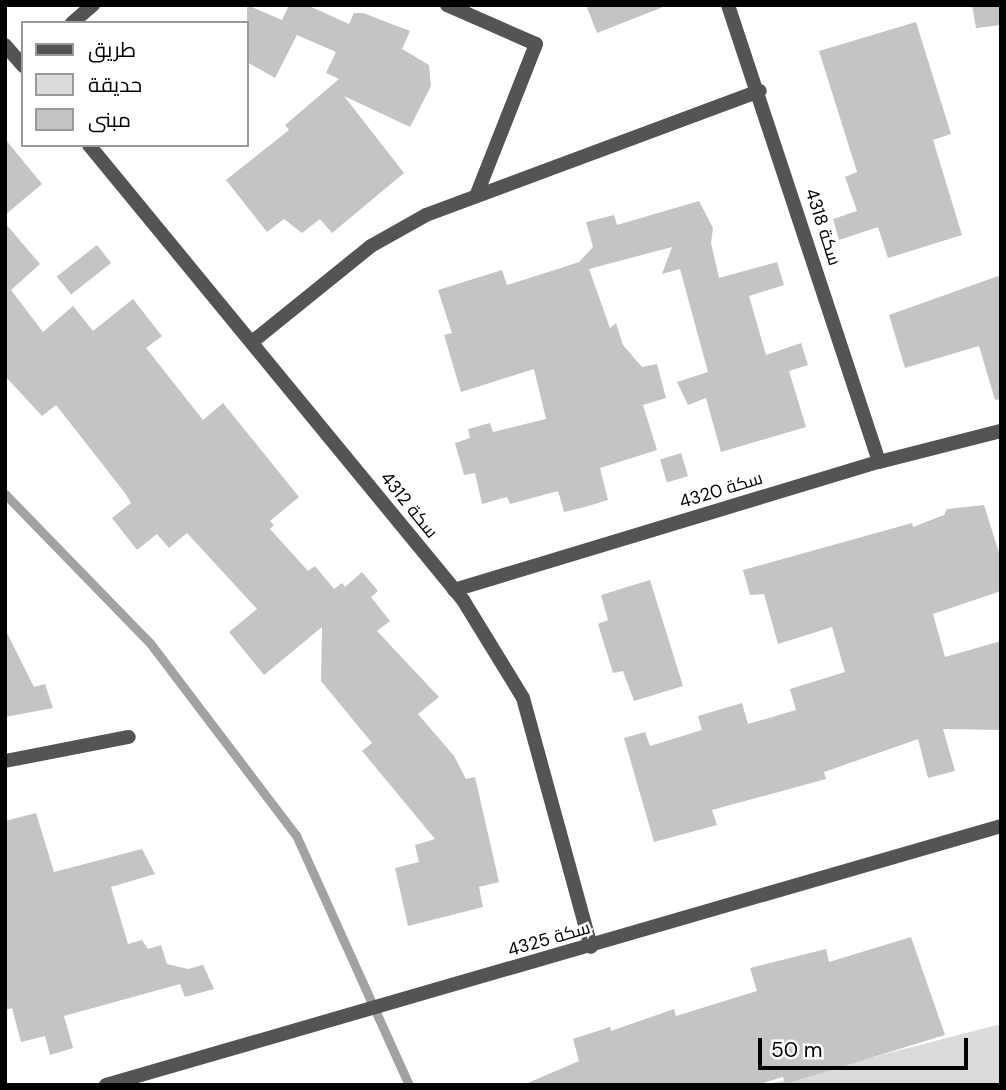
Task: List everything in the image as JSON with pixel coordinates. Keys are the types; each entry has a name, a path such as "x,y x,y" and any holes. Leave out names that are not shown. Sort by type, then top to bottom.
{"street":[{"path":"74,21 93,5"},
{"path":"447,5 536,44 477,194"},
{"name":"سكة 4318","path":"728,5 760,91 878,462"},
{"path":"5,45 21,63"},
{"path":"252,342 370,246 477,194 760,91"},
{"name":"سكة 4312","path":"91,147 454,590 523,698 591,947"},
{"name":"سكة 4320","path":"454,590 878,462 1001,430"},
{"path":"5,761 129,737"},
{"name":"سكة 4325","path":"106,1085 591,947 1001,826"}],"green space":[{"path":"1001,1024 1001,1085 765,1085"}],"building":[{"path":"247,5 282,20 289,5 307,5 349,24 354,13 363,13 410,31 402,49 429,65 431,86 410,127 344,96 404,173 332,233 320,219 302,233 284,219 267,232 226,180 289,130 285,125 339,79 326,73 336,52 297,35 275,78 248,63"},
{"path":"586,5 663,5 663,7 597,33"},
{"path":"972,5 1001,5 1001,25 976,28"},
{"path":"916,22 951,134 933,140 962,235 888,258 878,227 839,240 833,219 857,211 845,177 857,172 819,51"},
{"path":"5,139 42,184 5,215"},
{"path":"699,201 713,228 711,243 719,278 777,262 784,285 749,296 766,355 801,343 808,365 789,371 806,427 721,452 706,398 688,405 677,382 708,372 680,269 662,274 672,247 589,269 610,328 616,323 623,345 642,367 657,364 666,398 643,405 657,450 600,468 608,500 564,512 558,491 510,504 507,497 482,504 475,473 464,475 455,443 470,438 468,429 490,423 493,432 546,419 534,369 461,392 444,335 452,333 438,290 502,270 507,285 579,262 593,247 586,222 614,215 617,225"},
{"path":"5,223 40,264 11,290 43,332 73,306 93,331 133,299 162,336 146,348 203,420 223,403 299,497 270,521 274,525 270,529 308,571 315,566 334,589 342,583 345,587 362,572 378,591 371,597 390,621 377,631 439,697 418,714 454,756 466,779 475,777 499,882 479,887 483,907 408,926 395,868 419,862 415,845 435,839 362,751 372,743 321,681 322,627 264,675 229,632 257,609 187,533 169,548 157,534 137,550 112,518 131,503 125,493 56,405 42,416 5,376"},
{"path":"97,245 111,263 71,295 57,276"},
{"path":"1001,275 1001,399 995,400 979,346 905,368 889,315"},
{"path":"681,453 688,476 667,482 660,459"},
{"path":"984,505 1001,559 1001,591 933,614 945,657 1001,641 1001,730 943,729 955,771 928,778 918,739 824,772 826,779 712,810 717,825 654,842 624,738 645,732 650,746 702,730 698,716 742,703 748,724 796,710 790,689 845,672 832,627 778,644 764,594 750,595 743,570 912,523 913,527 944,515 947,509"},
{"path":"650,580 683,686 634,701 623,671 613,673 598,624 608,620 601,595"},
{"path":"5,629 34,687 45,684 53,708 5,717"},
{"path":"36,813 54,872 142,849 155,874 111,887 128,944 142,940 148,949 161,945 167,964 188,969 203,965 214,989 185,997 180,984 64,1016 73,1048 50,1055 45,1036 21,1042 12,1008 5,1010 5,821"},
{"path":"911,937 945,1035 785,1084 783,1077 756,1085 523,1085 579,1061 573,1039 610,1027 611,1031 674,1009 676,1016 757,991 750,968 826,949 829,962"}],"waterway":[{"path":"5,494 150,643 296,835 409,1085"}]}
